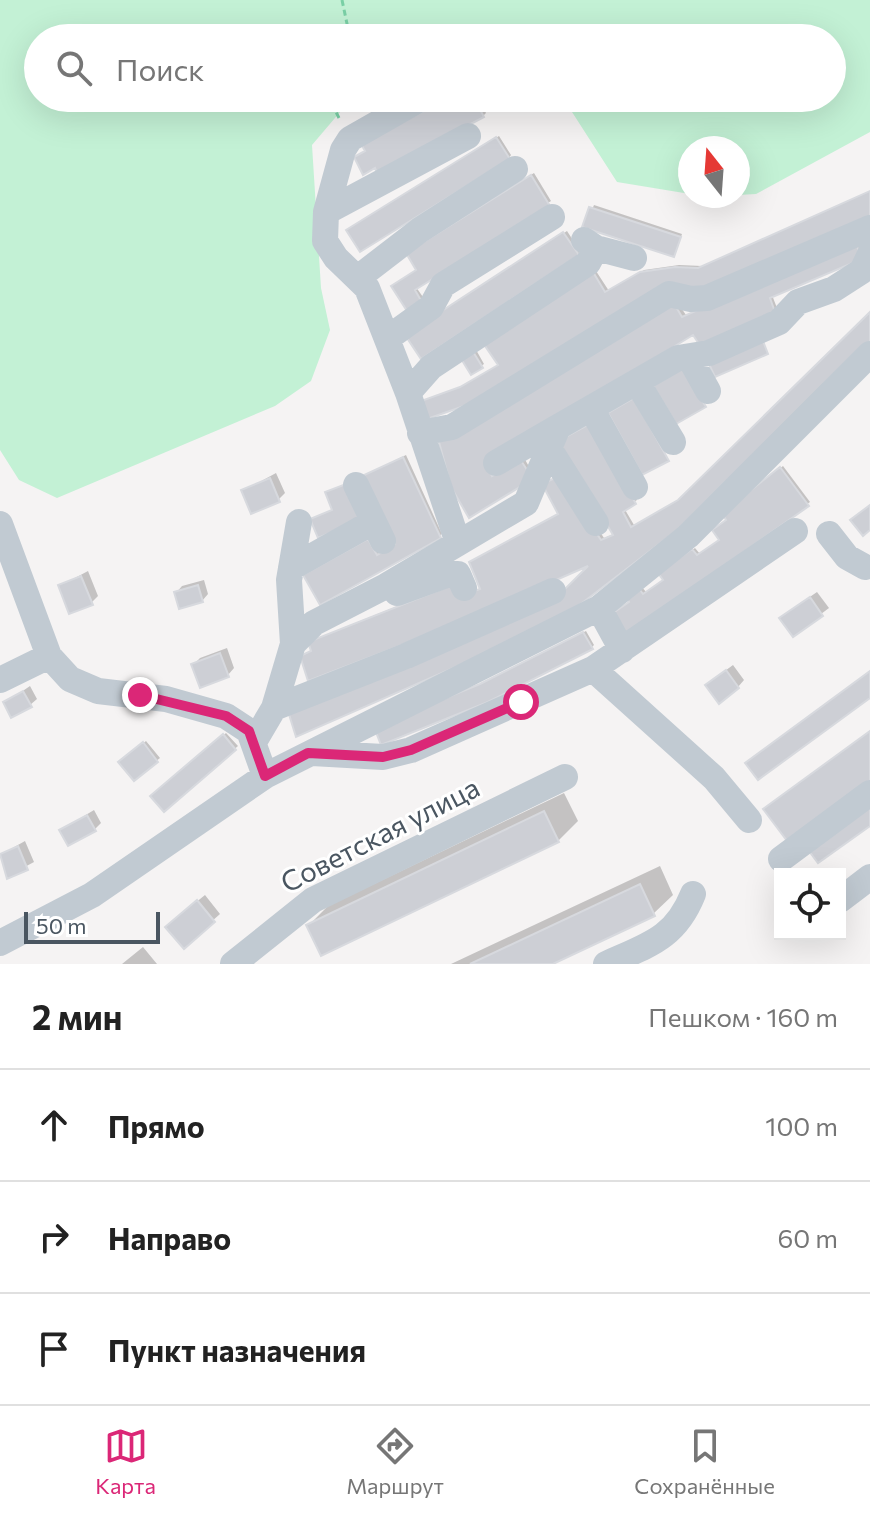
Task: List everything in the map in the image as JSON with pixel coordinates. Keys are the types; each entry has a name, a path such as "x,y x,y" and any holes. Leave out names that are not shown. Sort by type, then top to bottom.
{"street":[{"path":"397,112 350,139 343,150 326,212 325,241 336,258 367,288 408,393 458,543"},
{"path":"326,212 468,136"},
{"path":"359,277 420,230 515,169"},
{"path":"388,338 431,307 443,285 552,217"},
{"path":"420,433 452,427 669,294 691,299 707,298 870,228"},
{"path":"408,393 431,367 588,263 588,243 634,258"},
{"path":"496,463 554,439 591,408 678,358 689,357 779,322 798,302 834,289 862,271 870,254"},
{"path":"0,943 92,895 265,776 599,608 688,536 870,354"},
{"path":"689,357 708,391"},
{"path":"637,382 673,442"},
{"path":"591,408 635,487"},
{"path":"554,439 596,523"},
{"path":"293,644 314,623 526,503 554,439"},
{"path":"291,568 378,532 356,485"},
{"path":"254,742 274,708 293,644 291,568 299,522"},
{"path":"0,524 49,656 70,679 98,691 166,699 226,716 249,731 265,776"},
{"path":"308,753 383,757 411,750 593,669 795,531"},
{"path":"829,534 847,557 865,567"},
{"path":"314,623 449,574 458,574 464,588"},
{"path":"274,708 406,656 553,591"},
{"path":"599,608 622,650"},
{"path":"0,680 49,656"},
{"path":"593,669 714,778 749,820"},
{"name":"Советская улица","path":"233,964 313,900 565,777"},
{"path":"781,859 870,793"},
{"path":"846,895 870,877"},
{"path":"606,964 653,943 682,920 693,894"}],"path":[{"path":"342,0 347,24"}],"green space":[{"path":"0,0 870,0 870,132 756,194 750,194 750,136 678,136 678,192 617,182 572,112 846,112 846,24 24,24 24,112 340,112 312,145 321,288 330,330 311,381 275,406 57,498 19,480 0,450"}],"building":[{"path":"422,112 481,112 484,117 377,173 375,168 363,175 354,157 365,151 361,144"},
{"path":"496,137 510,159 360,252 346,230"},
{"path":"531,175 550,206 415,290 423,304 409,314 391,286 416,270 406,253"},
{"path":"870,191 870,217 705,289 484,399 427,419 421,401 460,387 498,365 483,343 593,272 605,292 640,272 675,267 698,268"},
{"path":"589,207 681,237 674,257 582,227"},
{"path":"563,232 579,255 421,359 405,335"},
{"path":"855,241 862,259 770,298 775,312 701,347 693,335 485,462 492,476 520,459 533,479 469,518 451,487 439,442 672,300 682,317"},
{"path":"870,312 870,342 693,518 556,623 296,737 288,711 549,605 588,566 449,627 308,681 300,656 311,651 308,642 452,585 458,597 480,589 469,562 558,514 542,484 559,476 601,540 613,535 558,441 591,423 636,504 623,512 631,527 678,500"},
{"path":"763,341 768,354 715,377 709,364"},
{"path":"472,350 483,368 471,375 460,357"},
{"path":"683,368 706,407 676,424 653,386"},
{"path":"634,398 669,461 642,475 608,413"},
{"path":"403,457 441,538 320,605 303,575 368,539 377,555 395,544 362,476"},
{"path":"780,467 809,506 627,634 613,613 629,602 625,595 637,586 643,594 663,580 658,573 692,549 697,555 719,540 712,530 726,520 722,513"},
{"path":"270,478 280,502 251,514 241,490"},
{"path":"346,484 361,520 318,538 310,519 332,510 325,492"},
{"path":"870,505 870,530 863,536 850,520"},
{"path":"81,576 93,605 69,614 58,585"},
{"path":"198,585 203,602 179,609 174,592"},
{"path":"810,597 823,616 793,637 779,618"},
{"path":"583,632 593,649 488,702 381,745 374,727 480,684"},
{"path":"220,653 229,677 200,688 191,664"},
{"path":"726,670 739,688 719,704 705,685"},
{"path":"870,671 870,698 758,780 745,763"},
{"path":"23,691 32,707 11,718 3,702"},
{"path":"870,731 870,782 788,842 763,809"},
{"path":"223,734 236,750 164,812 150,796"},
{"path":"143,742 158,762 134,781 118,762"},
{"path":"870,801 870,826 818,863 806,847"},
{"path":"544,811 559,842 321,956 306,925"},
{"path":"87,815 96,831 68,846 59,830"},
{"path":"18,846 28,870 7,879 0,854"},
{"path":"640,884 655,916 553,964 470,964"},
{"path":"197,900 215,922 184,949 165,927"}],"route":[{"path":"140,695 226,716 249,731 265,776 308,753 383,757 411,750 521,702"}]}
